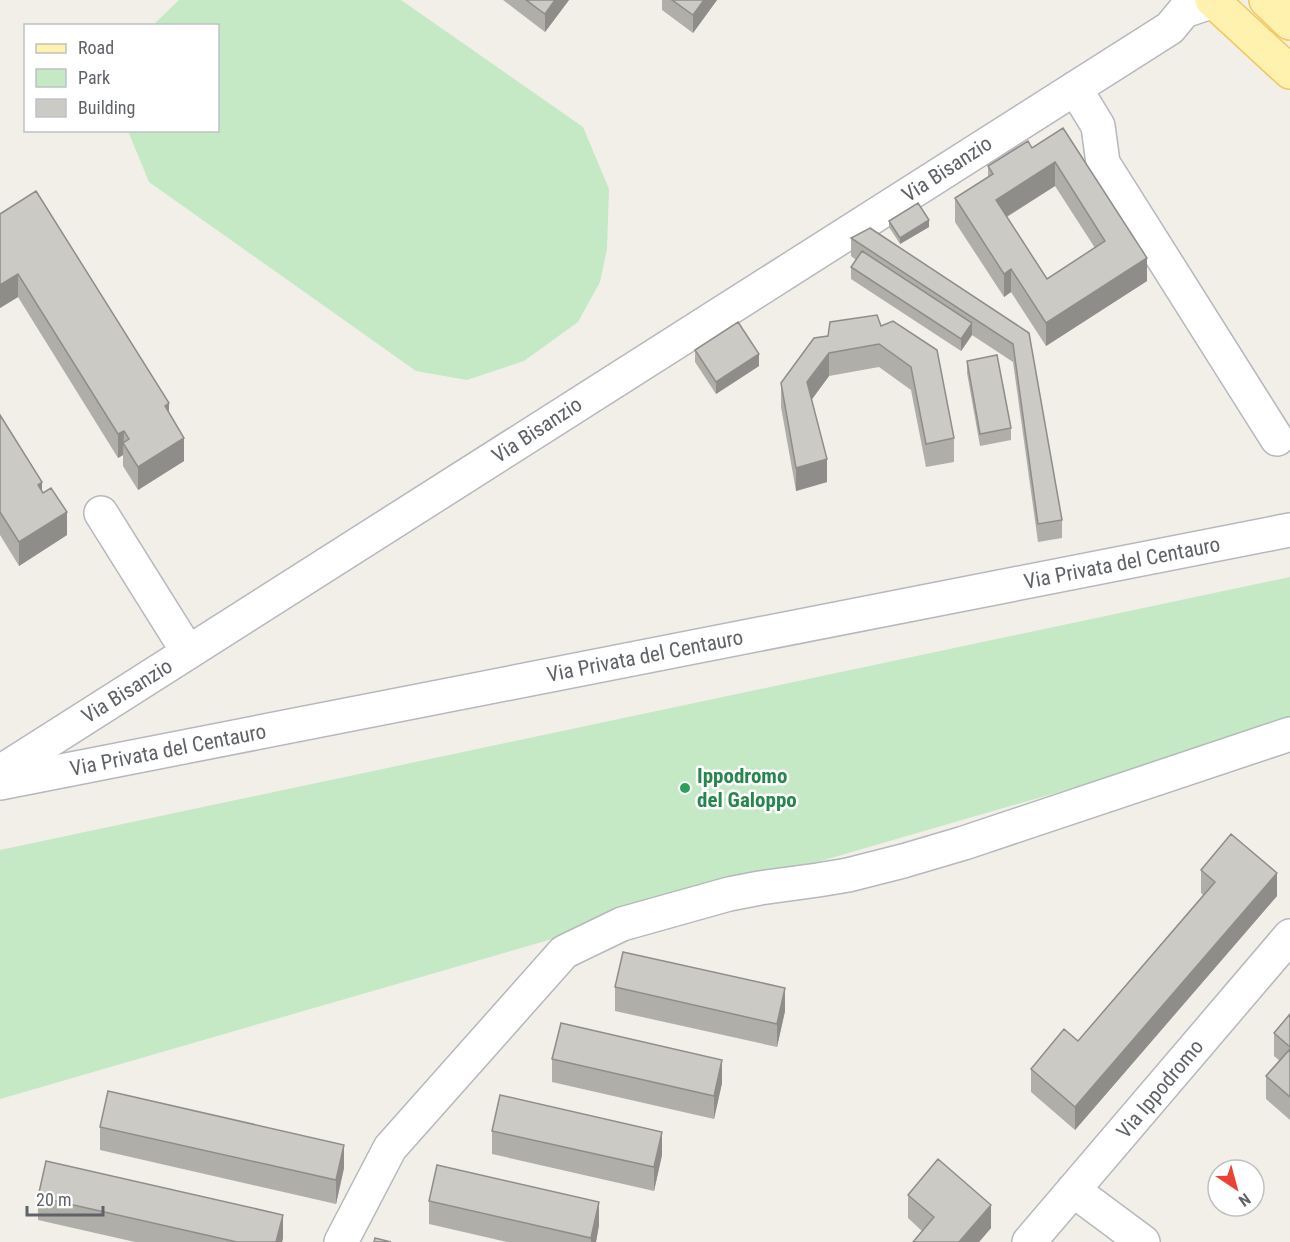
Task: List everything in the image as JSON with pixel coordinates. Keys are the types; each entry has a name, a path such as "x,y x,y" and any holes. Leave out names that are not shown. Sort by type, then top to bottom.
{"main road":[{"path":"1213,0 1290,72"},
{"path":"1266,0 1290,23"}],"street":[{"name":"Via Bisanzio","path":"0,772 1170,28 1184,11 1213,0"},
{"path":"1075,88 1098,126 1103,163 1277,439"},
{"path":"100,513 188,652"},
{"name":"Via Privata del Centauro","path":"0,783 1290,530"},
{"path":"341,1242 390,1148 564,952 622,924 729,894 848,874 954,846 1290,734"},
{"name":"Via Ippodromo","path":"1029,1242 1290,936"},
{"path":"1073,1190 1143,1242"}],"green space":[{"path":"179,0 401,0 583,127 609,189 607,249 600,282 578,322 524,361 467,380 416,371 149,182 128,132 219,132 219,24 154,24"},
{"name":"Ippodromo del Galoppo","path":"1290,577 1290,725 0,1099 0,850"}],"building":[{"path":"526,0 555,0 545,14"},
{"path":"672,0 704,0 693,15"},
{"path":"1063,128 1147,258 1046,323 1011,269 1004,274 955,198 993,174 988,166 1028,141 1032,148","holes":["1055,162 1105,241 1047,279 996,200"]},
{"path":"36,191 169,403 165,406 184,438 138,467 123,443 129,439 124,431 118,434 18,274 0,285 0,214"},
{"path":"918,203 929,220 900,238 889,221"},
{"path":"870,228 1029,333 1062,520 1038,524 1013,344 851,238"},
{"path":"862,251 972,323 961,339 851,267"},
{"path":"877,315 881,326 893,321 937,350 954,438 926,444 911,367 879,344 829,353 807,382 827,459 796,468 781,383 814,338 828,336 830,322"},
{"path":"738,322 759,354 716,382 695,350"},
{"path":"997,355 1011,428 980,434 967,361"},
{"path":"0,415 42,482 38,485 43,493 51,488 67,512 19,542 0,512"},
{"path":"1231,834 1277,873 1075,1107 1031,1069 1064,1029 1078,1041 1215,882 1201,870"},
{"path":"623,952 785,988 777,1024 615,987"},
{"path":"1290,1014 1290,1047 1274,1033"},
{"path":"561,1023 722,1060 714,1096 552,1059"},
{"path":"1290,1049 1290,1097 1266,1076"},
{"path":"108,1091 344,1145 336,1180 100,1127"},
{"path":"500,1095 662,1132 654,1167 492,1131"},
{"path":"938,1159 991,1205 959,1242 913,1242 934,1217 908,1195"},
{"path":"46,1161 283,1215 276,1242 237,1242 38,1197"},
{"path":"437,1165 599,1202 591,1238 429,1201"},
{"path":"375,1238 391,1242 374,1242"}],"place":[{"name":"Ippodromo del Galoppo","path":"685,788"}]}
